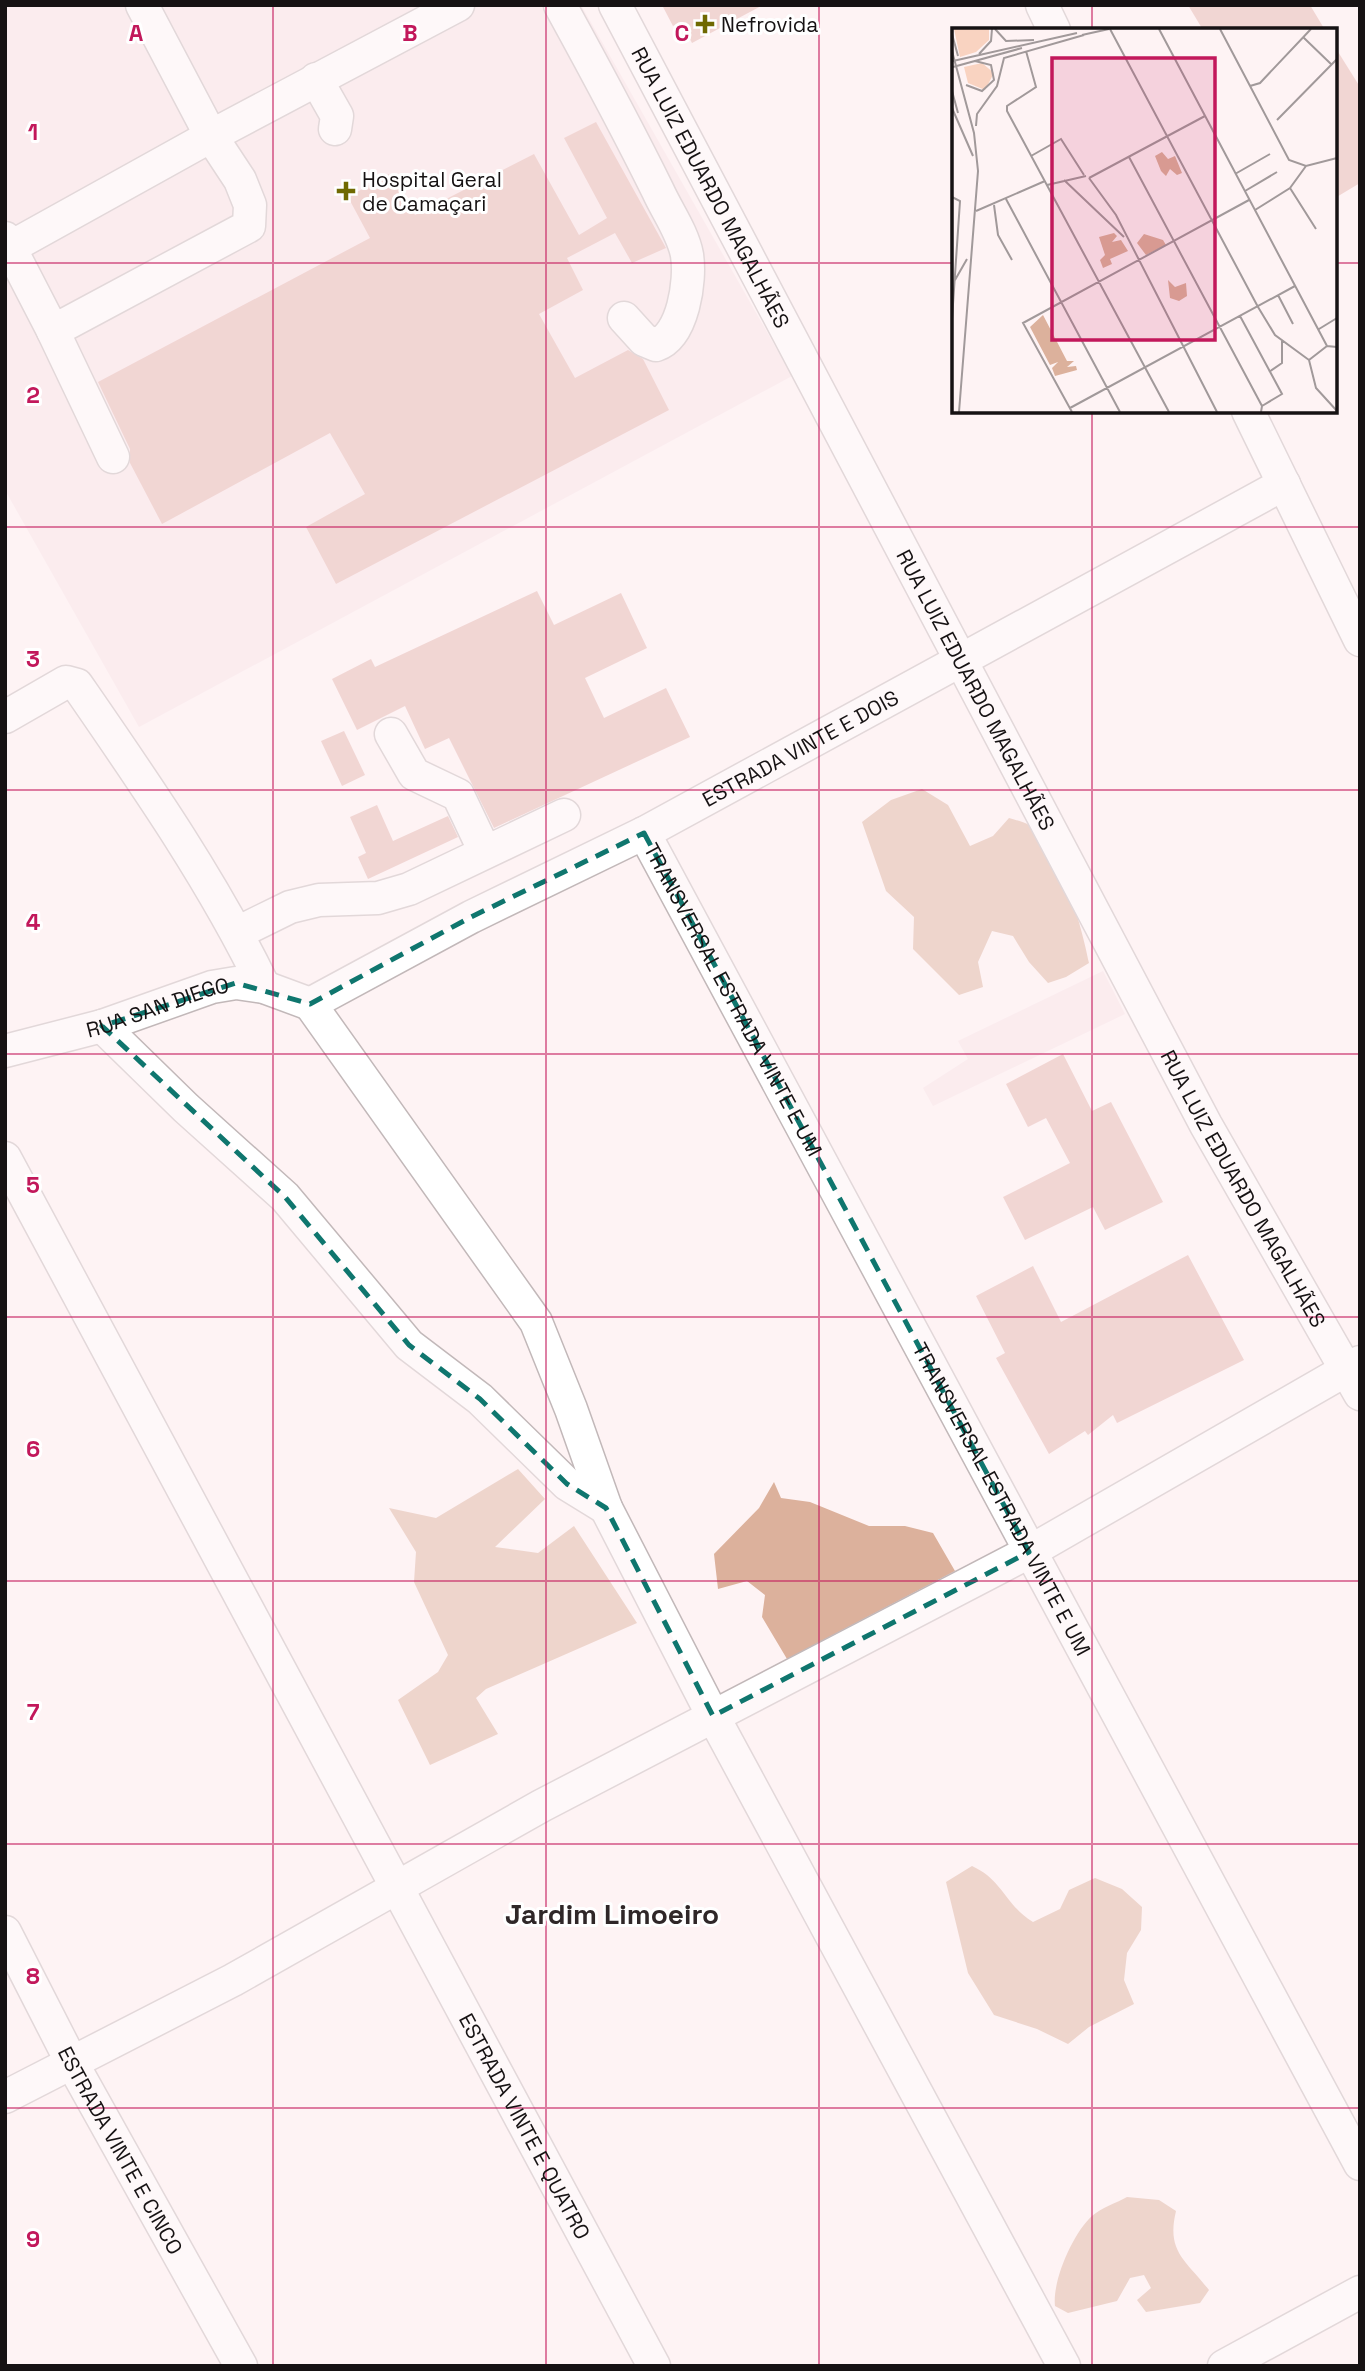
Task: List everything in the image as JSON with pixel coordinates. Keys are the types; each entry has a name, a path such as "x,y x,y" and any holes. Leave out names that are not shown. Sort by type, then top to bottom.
{"street":[{"path":"53,331 249,226 250,205 240,180 211,136 142,5"},
{"path":"113,457 8,242 458,5"},
{"path":"560,5 620,114 687,255 684,298 677,327 667,341 656,345 644,340 624,318"},
{"name":"RUA LUIZ EDUARDO MAGALHÃES","path":"615,5 1206,1125 1355,1375"},
{"path":"1041,5 1053,28"},
{"path":"316,79 337,116 335,129"},
{"path":"1249,413 1360,640"},
{"name":"ESTRADA VINTE E DOIS","path":"310,1004 471,917 644,833 1284,484"},
{"path":"5,717 66,682 77,685 135,770 237,933 264,987"},
{"path":"391,734 414,774 458,795 485,852"},
{"path":"237,933 300,905 319,900 378,898 409,889 564,815"},
{"name":"TRANSVERSAL ESTRADA VINTE E UM","path":"644,833 1360,2164"},
{"name":"RUA SAN DIEGO","path":"5,1051 102,1026 212,987 236,984 264,987 310,1004"},
{"path":"310,1004 536,1322 572,1409 606,1508 713,1716 1065,2366"},
{"path":"102,1026 186,1108 285,1197 409,1345 480,1399 566,1484 606,1508"},
{"name":"ESTRADA VINTE E QUATRO","path":"5,1158 654,2366"},
{"path":"5,2097 233,1980 541,1806 1029,1552 1355,1375"},
{"name":"ESTRADA VINTE E CINCO","path":"5,1932 72,2063 241,2366"},
{"path":"1224,2366 1360,2292"}],"highlighted area":[{"path":"644,833 1029,1552 713,1716 606,1508 567,1484 480,1399 409,1345 285,1197 102,1026 236,983 310,1004 471,917"}],"shaded area":[{"name":"Hospital Geral de Camaçari","path":"5,5 581,5 792,376 139,727 5,490"},
{"path":"922,789 948,805 970,846 993,836 1009,818 1029,825 1040,835 1060,868 1068,888 1089,963 1066,977 1048,983 1029,962 1013,936 992,931 978,962 983,987 959,995 913,949 914,917 886,891 862,822 891,800"},
{"path":"1103,971 1125,1014 933,1106 923,1088 968,1059 958,1041"},
{"path":"518,1469 545,1499 495,1547 538,1553 574,1526 637,1623 486,1689 476,1698 498,1734 430,1765 398,1700 438,1672 448,1655 414,1582 416,1552 389,1508 436,1518"},
{"path":"774,1482 781,1498 810,1502 869,1526 905,1526 933,1533 955,1571 787,1659 762,1617 765,1595 747,1581 718,1589 714,1554 759,1508"},
{"path":"972,1866 991,1878 1016,1908 1033,1922 1060,1909 1069,1890 1095,1878 1122,1889 1142,1907 1141,1930 1127,1953 1124,1980 1134,2004 1089,2027 1068,2044 1037,2029 994,2015 968,1973 946,1882"},
{"path":"1127,2197 1159,2200 1176,2211 1176,2246 1186,2263 1209,2290 1200,2303 1146,2312 1137,2300 1151,2288 1144,2275 1130,2278 1117,2301 1068,2313 1055,2306 1060,2271 1078,2234 1096,2213"}],"building":[{"name":"Nefrovida","path":"662,5 763,5 692,43 681,22 673,26"},
{"path":"1188,5 1310,5 1324,28 1202,28"},
{"path":"1337,50 1360,87 1360,183 1337,197"},
{"path":"596,122 666,248 632,263 615,233 567,258 583,290 539,314 575,378 628,350 643,359 669,410 336,584 306,527 365,494 330,433 162,524 130,463 130,449 98,382 370,238 348,197 389,174 415,215 534,154 579,235 607,218 564,138"},
{"path":"537,591 554,625 621,593 647,648 585,678 604,718 666,688 690,737 494,828 449,738 425,749 405,706 357,730 332,679 371,659 375,667"},
{"path":"344,731 365,775 342,786 321,741"},
{"path":"377,805 393,841 448,816 458,837 368,879 358,857 366,853 350,817"},
{"path":"1063,1054 1092,1111 1111,1102 1163,1202 1105,1230 1093,1207 1025,1240 1003,1197 1070,1163 1046,1118 1028,1127 1006,1084"},
{"path":"1188,1255 1244,1360 1117,1423 1113,1415 1088,1435 1085,1431 1049,1454 996,1358 1005,1353 976,1296 1033,1266 1061,1322"}],"place":[{"name":"Nefrovida","path":"705,24"},
{"name":"Hospital Geral de Camaçari","path":"346,191"}],"district":[{"name":"Jardim Limoeiro","path":"612,1914"}]}
